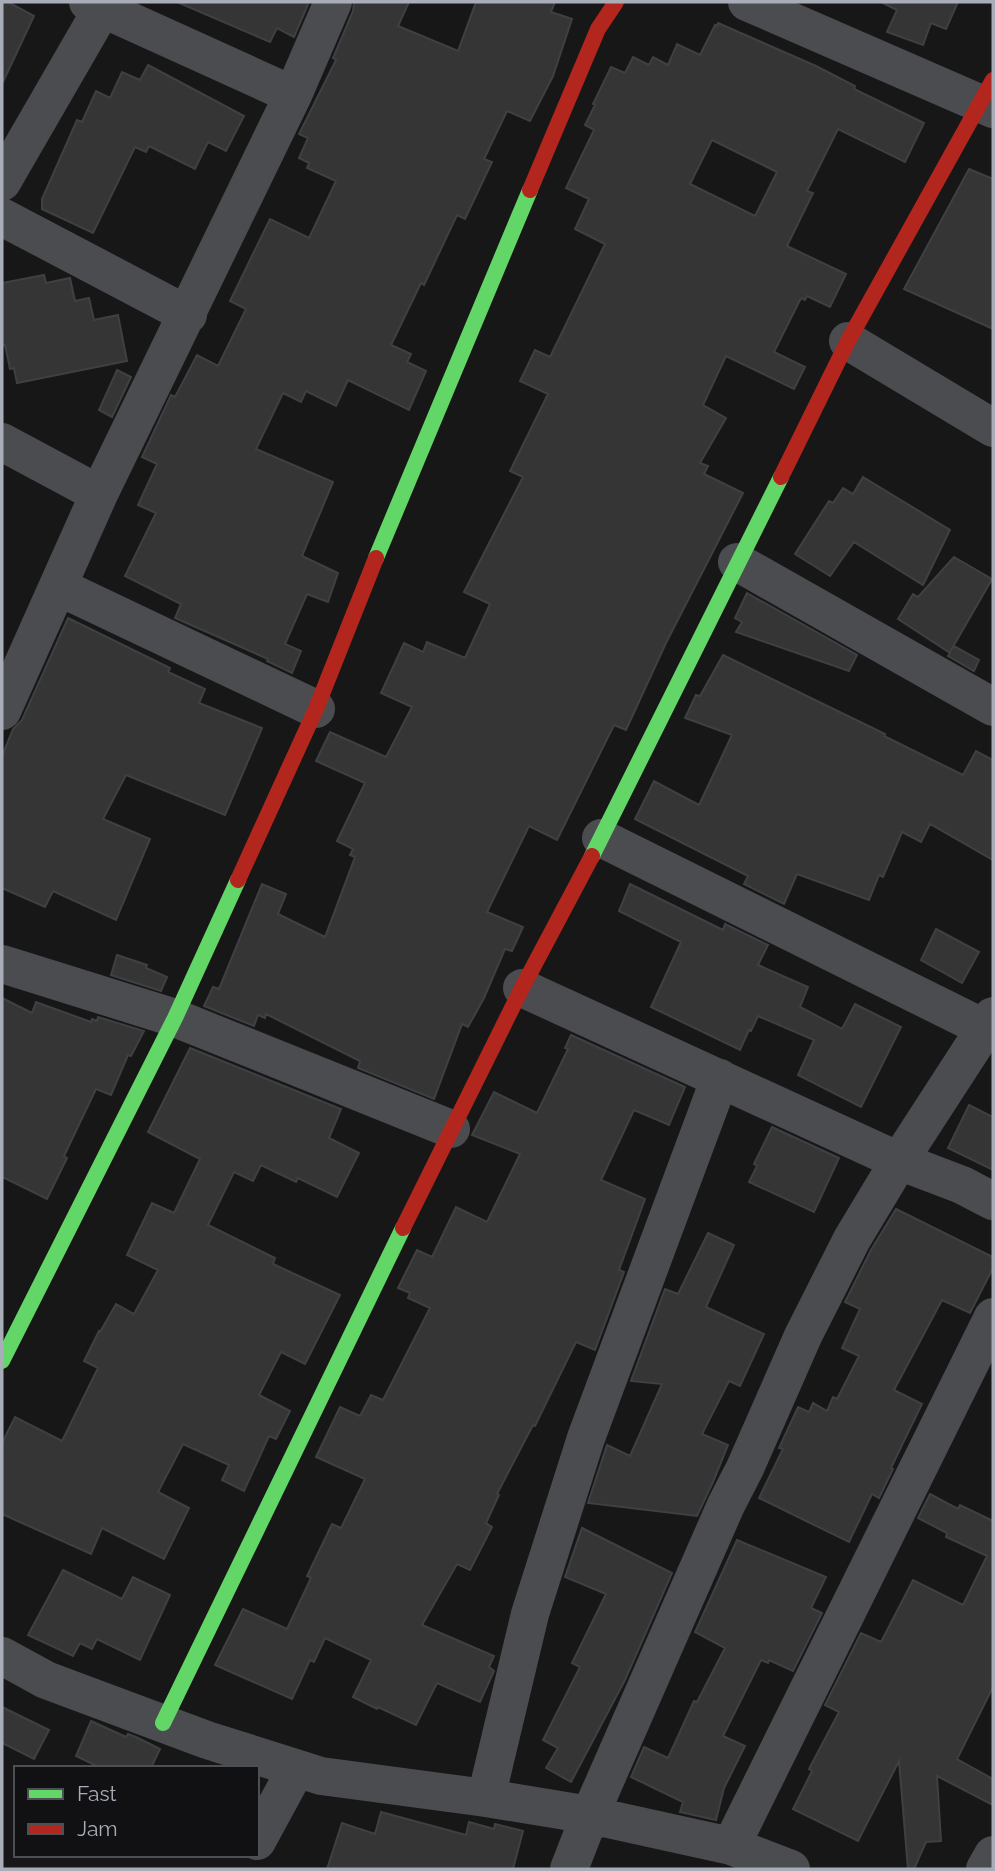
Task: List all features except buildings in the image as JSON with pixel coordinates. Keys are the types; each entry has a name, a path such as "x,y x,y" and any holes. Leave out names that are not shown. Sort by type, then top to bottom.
{"street":[{"path":"2,711 99,494 293,95 333,2"},
{"path":"2,1361 175,1018 316,709 405,486 593,42 616,2"},
{"path":"163,1723 452,1129 601,838 848,341 990,97 747,2"},
{"path":"2,182 99,4 293,95"},
{"path":"2,217 188,315"},
{"path":"848,341 993,428"},
{"path":"2,442 99,494"},
{"path":"737,562 993,707"},
{"path":"59,587 316,709"},
{"path":"569,1869 590,1815 803,1336 852,1239 899,1161 990,1022 601,838"},
{"path":"2,964 175,1018 452,1129"},
{"path":"522,988 899,1161 993,1200"},
{"path":"486,1798 530,1614 586,1438 720,1078"},
{"path":"731,1846 993,1317"},
{"path":"2,1656 46,1680 206,1740 321,1776 590,1815 731,1846 791,1869"},
{"path":"259,1837 296,1769"},
{"path":"985,1869 993,1855"}],"traffic: fast":[{"path":"376,558 530,190"},
{"path":"592,856 781,477"},
{"path":"2,1361 175,1018 238,880"},
{"path":"163,1723 403,1228"}],"traffic: jam":[{"path":"530,190 598,29 616,2"},
{"path":"781,477 848,341 993,80"},
{"path":"238,880 316,709 376,558"},
{"path":"403,1228 522,988 592,856"}]}
